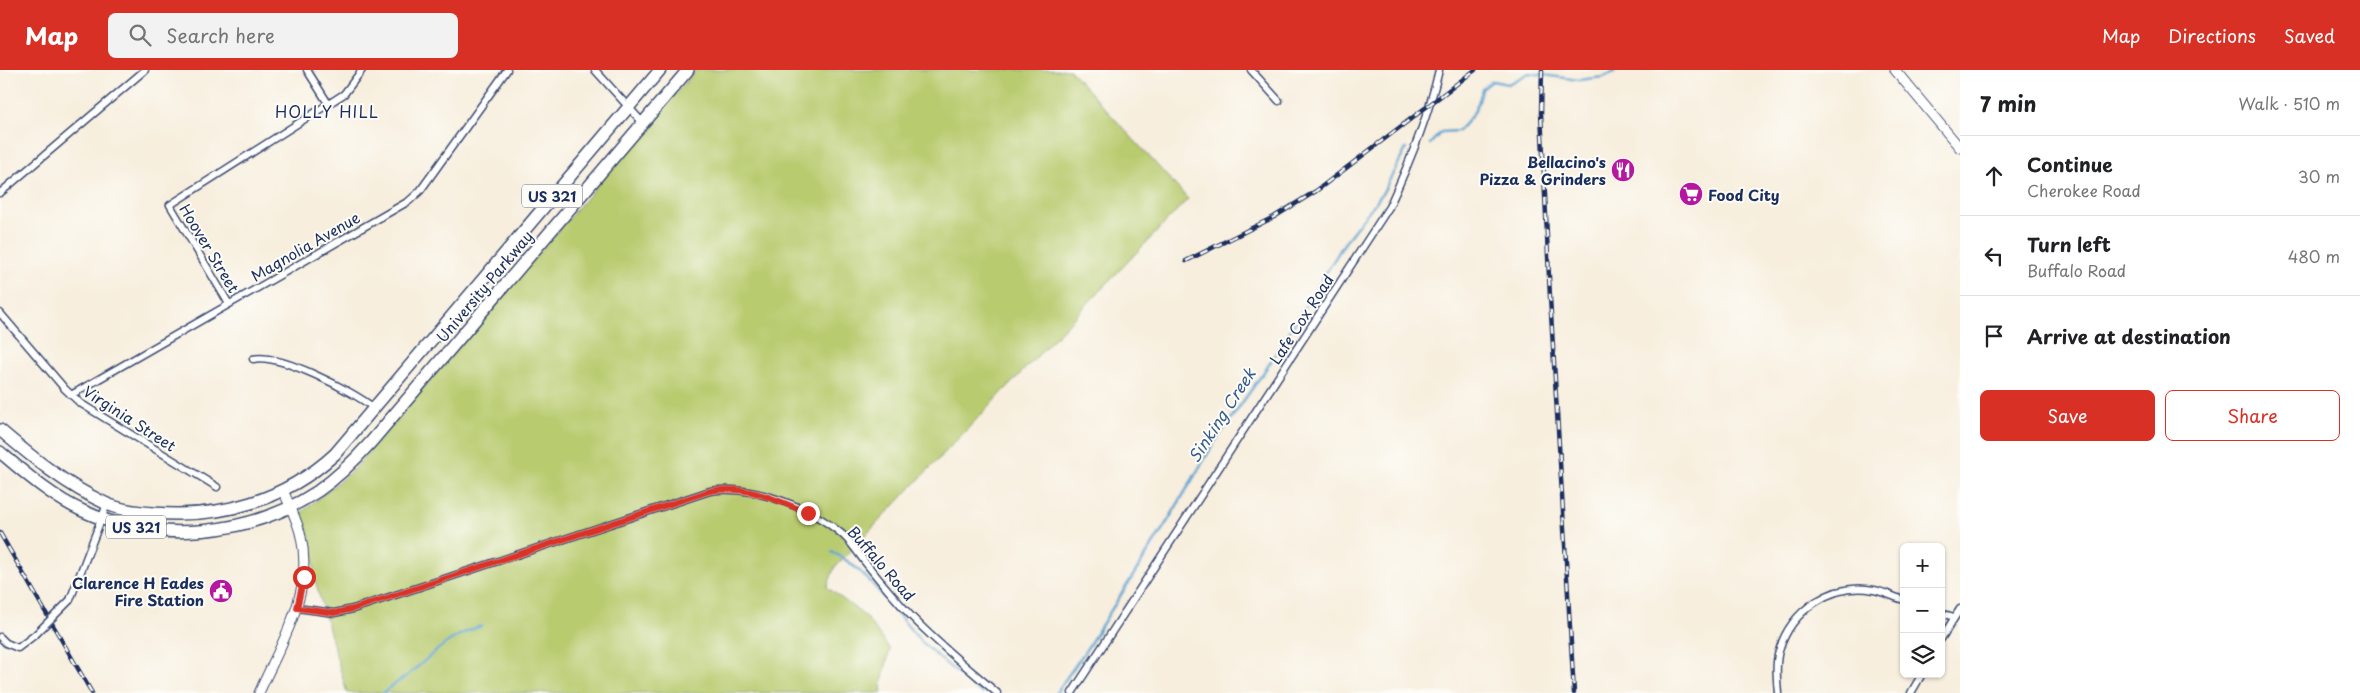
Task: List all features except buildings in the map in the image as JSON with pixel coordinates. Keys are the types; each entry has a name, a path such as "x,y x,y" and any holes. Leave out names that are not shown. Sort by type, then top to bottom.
{"highway":[{"name":"University Parkway","path":"0,430 60,478 107,504 138,512 201,514 256,502 298,483 322,465 374,408 660,70"},
{"name":"University Parkway","path":"0,452 44,488 82,511 148,530 199,532 229,528 290,507 317,491 356,459 688,70"},
{"path":"501,256 517,270"}],"main road":[{"path":"1895,70 1960,148"},
{"path":"259,693 297,608 304,583 305,562 301,536 283,490"}],"street":[{"path":"0,193 145,70"},
{"path":"307,70 329,105 344,94 362,70"},
{"name":"Magnolia Avenue","path":"71,396 415,196 507,70"},
{"path":"595,70 643,123"},
{"path":"1251,70 1279,101"},
{"name":"Lafe Cox Road","path":"1072,693 1389,206 1416,148 1432,102 1439,70"},
{"name":"Hoover Street","path":"229,304 170,205 329,105"},
{"name":"Virginia Street","path":"0,313 71,396 110,423 217,487"},
{"path":"253,359 265,358 290,366 353,393 374,408"},
{"name":"Buffalo Road","path":"297,608 334,613 353,609 710,491 736,489 768,496 808,513 845,536 905,610 930,636 997,693"},
{"path":"0,637 6,643 18,648 36,634 70,600 107,504"},
{"path":"1778,693 1779,652 1788,630 1802,612 1819,598 1847,590 1874,590 1900,599"},
{"path":"1945,633 1960,609"},
{"path":"1945,614 1954,617"},
{"path":"1910,693 1919,678"}],"green space":[{"path":"696,70 1070,70 1188,199 835,567 827,587 866,617 890,649 881,686 882,693 347,693 314,577 314,554 302,512 355,468"}],"waterway":[{"name":"Sinking Creek","path":"1430,144 1441,132 1458,131 1468,121 1479,102 1482,89 1492,81 1508,84 1529,73 1579,80 1603,77 1618,70"},
{"name":"Sinking Creek","path":"1056,693 1084,653 1169,519 1214,443 1268,366 1347,239 1382,194 1406,149"},
{"path":"832,552 857,568 921,641 982,693"},
{"path":"383,693 450,641 481,626"}],"railway":[{"path":"1186,261 1274,217 1316,191 1475,70"},
{"path":"1542,70 1541,113 1550,297 1574,693"},
{"path":"0,533 92,693"}],"place":[{"name":"Bellacino's Pizza & Grinders","path":"1623,170"},
{"name":"Food City","path":"1691,194"},
{"name":"Clarence H Eades Fire Station","path":"221,591"}],"district":[{"name":"HOLLY HILL","path":"327,111"}],"route":[{"path":"304,577 297,608 334,613 353,609 434,583 710,491 723,489 754,491 808,513"}]}
